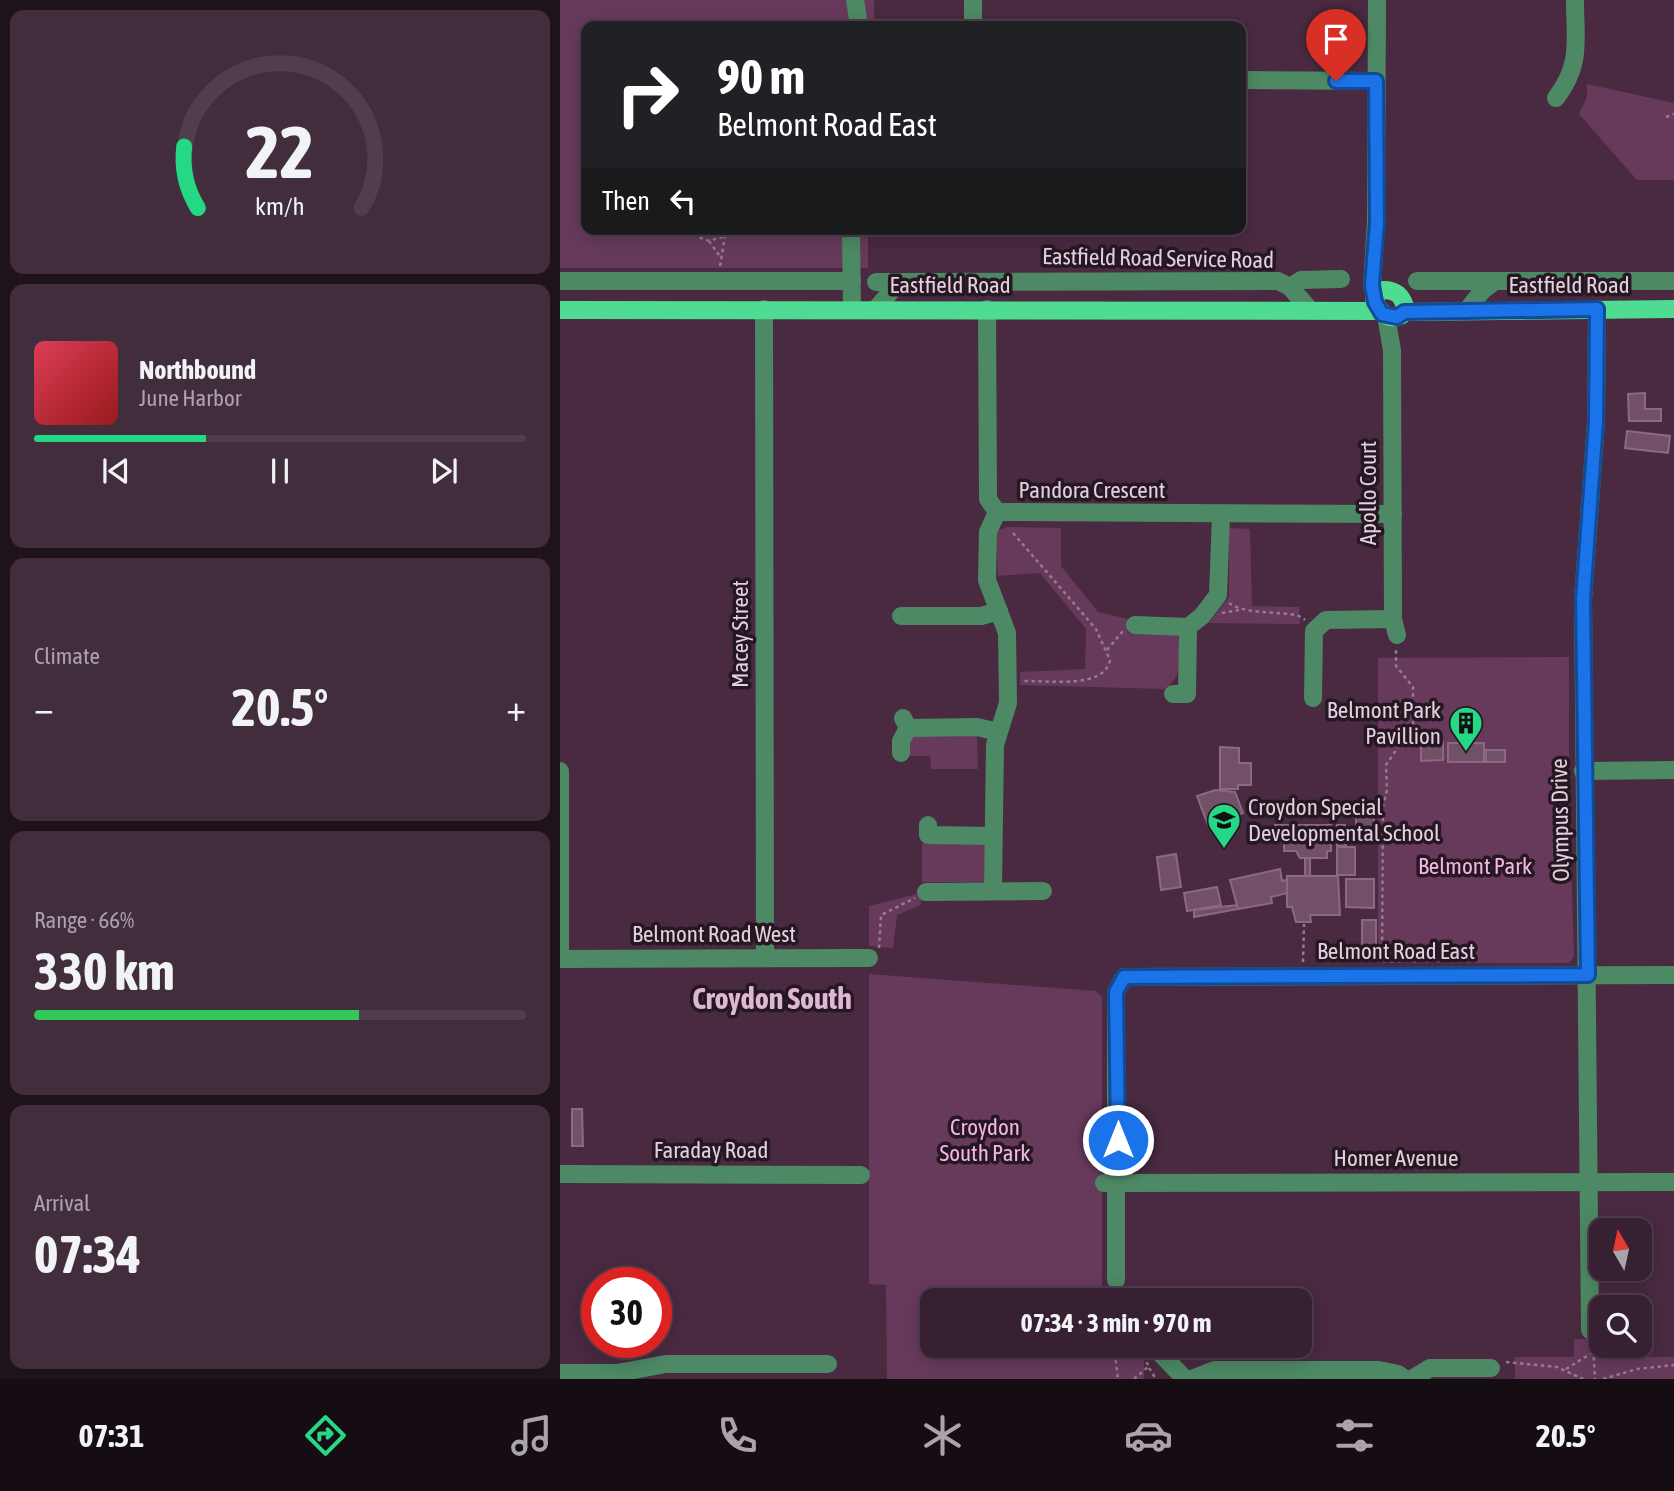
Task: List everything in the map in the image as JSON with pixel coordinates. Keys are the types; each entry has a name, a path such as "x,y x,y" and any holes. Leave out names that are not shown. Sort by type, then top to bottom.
{"main road":[{"name":"Eastfield Road","path":"560,310 1340,309 1389,304 1466,309 1674,309"}],"street":[{"path":"855,0 858,21"},
{"path":"973,0 973,21"},
{"name":"Apollo Court","path":"1377,0 1377,222 1372,285 1389,304 1392,350 1395,627"},
{"path":"1556,98 1571,79 1575,67 1575,0"},
{"path":"1246,80 1376,81"},
{"path":"852,235 852,309"},
{"name":"Eastfield Road Service Road","path":"1290,287 1301,280 1341,279"},
{"path":"560,281 852,281"},
{"name":"Eastfield Road Service Road","path":"876,282 1278,281 1290,287 1309,309"},
{"path":"1417,281 1674,281"},
{"path":"1466,309 1495,281"},
{"path":"876,310 899,282"},
{"name":"Macey Street","path":"764,309 765,958"},
{"name":"Pandora Crescent","path":"987,309 988,499 997,512 1393,514"},
{"name":"Olympus Drive","path":"1590,1295 1583,599 1596,422 1597,309"},
{"path":"993,890 995,745 1006,712 1008,681 1007,633 987,580 988,532 997,512"},
{"path":"1133,623 1188,627 1202,616 1218,595 1221,515"},
{"path":"901,616 981,616 999,611"},
{"path":"1313,698 1314,631 1326,620 1395,627"},
{"path":"1173,694 1187,694 1188,627"},
{"path":"901,753 906,723 977,727 998,732"},
{"path":"1583,771 1674,770"},
{"path":"560,771 560,958"},
{"path":"928,825 928,835 993,836"},
{"path":"926,892 1043,891"},
{"name":"Belmont Road West","path":"560,958 874,958"},
{"name":"Belmont Road East","path":"1111,1183 1116,992 1119,981 1124,977 1674,975"},
{"name":"Faraday Road","path":"560,1174 861,1175"},
{"name":"Homer Avenue","path":"1111,1183 1674,1182"},
{"path":"1110,1287 1111,1183"},
{"path":"1155,1361 1185,1379"},
{"path":"567,1375 617,1373 666,1364 761,1372 828,1364"},
{"path":"1412,1379 1430,1368 1495,1370"},
{"path":"1192,1379 1215,1370 1379,1370 1398,1374 1405,1379"}],"path":[{"path":"1666,117 1674,114"},
{"path":"693,235 709,241 725,236"},
{"path":"720,270 719,256 725,236"},
{"path":"709,241 719,256"},
{"path":"1008,681 1084,681 1109,666 1107,650 1096,629 1013,533"},
{"path":"1218,595 1239,610 1303,616 1314,631"},
{"path":"1107,650 1120,633 1133,623"},
{"path":"1382,964 1383,806 1387,790 1386,765 1413,725 1413,687 1396,666 1395,627"},
{"path":"874,958 881,915 926,892"},
{"path":"1303,964 1304,924"},
{"path":"1495,1370 1566,1369 1589,1355"},
{"path":"1115,1358 1118,1379"},
{"path":"1151,1358 1155,1361 1157,1379"},
{"path":"1595,1358 1595,1379"},
{"path":"1135,1379 1155,1361"},
{"path":"1603,1379 1637,1369 1674,1365"},
{"path":"1566,1369 1583,1379"}],"green space":[{"path":"560,0 874,0 874,21 581,21 581,235 868,235 868,268 560,268"},
{"path":"1587,84 1674,103 1674,180 1637,180 1579,114 1587,97"},
{"path":"1007,527 1061,528 1061,566 1098,612 1128,619 1129,633 1173,632 1178,636 1179,666 1171,684 1165,689 1020,685 1020,672 1085,669 1086,629 1040,573 998,576 996,538 999,530"},
{"path":"1229,528 1250,529 1252,606 1299,607 1300,624 1209,623 1229,597"},
{"name":"Belmont Park","path":"1569,657 1569,787 1574,957 1569,963 1378,963 1378,658"},
{"path":"977,734 978,769 931,769 930,756 907,756 910,736"},
{"path":"922,843 986,843 985,882 922,882"},
{"path":"921,893 921,905 897,915 893,948 869,946 869,906"},
{"name":"Croydon South Park","path":"869,974 1096,991 1102,997 1102,1288 920,1288 920,1358 1144,1358 1144,1379 887,1379 886,1285 869,1284"},
{"path":"1574,1339 1589,1339 1589,1358 1674,1357 1674,1379 1515,1379 1515,1357 1574,1357"}],"building":[{"path":"1645,393 1645,409 1661,409 1661,421 1629,421 1628,394"},
{"path":"1627,431 1670,436 1668,453 1625,448"},
{"path":"1443,742 1443,760 1421,761 1421,743"},
{"name":"Belmont Park Pavillion","path":"1448,743 1484,743 1484,762 1448,762"},
{"path":"1220,747 1239,748 1239,763 1251,763 1251,785 1238,785 1238,789 1220,789"},
{"path":"1486,750 1505,750 1505,762 1486,762"},
{"path":"1215,790 1235,792 1243,813 1208,825 1197,796"},
{"path":"1356,803 1374,803 1374,837 1356,837"},
{"path":"1275,825 1331,825 1331,851 1327,851 1327,858 1300,858 1296,851 1284,851 1284,844 1275,837"},
{"path":"1337,825 1345,825 1346,846 1337,846"},
{"path":"1337,847 1355,847 1355,875 1337,875"},
{"path":"1176,854 1181,887 1161,890 1157,857"},
{"path":"1305,858 1310,858 1310,876 1305,876"},
{"path":"1280,869 1282,881 1287,880 1287,893 1271,897 1272,903 1238,909 1230,880"},
{"path":"1287,876 1338,876 1340,915 1310,915 1311,922 1296,922 1292,907 1287,907"},
{"path":"1346,879 1374,879 1374,908 1346,907"},
{"path":"1217,887 1221,905 1187,911 1184,893"},
{"path":"1237,905 1238,909 1194,917 1194,910"},
{"path":"1362,920 1376,920 1376,956 1362,956"},
{"path":"572,1109 582,1109 583,1146 572,1146"}],"place":[{"name":"Belmont Park Pavillion","path":"1466,753"},
{"name":"Croydon Special Developmental School","path":"1224,850"}],"district":[{"name":"Croydon South","path":"772,999"}],"route":[{"path":"1118,1140 1116,992 1119,981 1124,977 1588,975 1583,771 1583,599 1596,422 1597,309 1464,309 1404,312 1397,317 1382,314 1375,302 1372,285 1377,222 1376,81 1336,81"}]}
